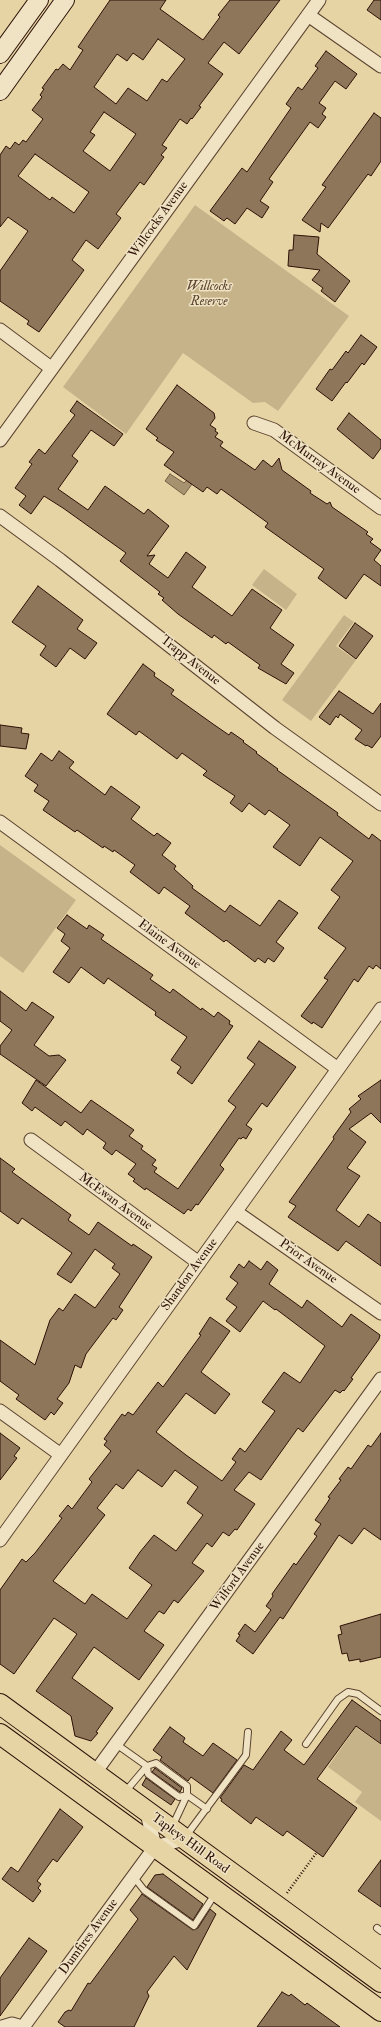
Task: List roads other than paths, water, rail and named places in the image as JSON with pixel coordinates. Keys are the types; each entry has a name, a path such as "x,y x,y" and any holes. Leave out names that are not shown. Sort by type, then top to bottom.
{"main road":[{"path":"0,54 39,0"},
{"path":"0,91 65,0"},
{"name":"Tapleys Hill Road","path":"0,1704 381,1982"},
{"name":"Tapleys Hill Road","path":"0,1734 381,2011"}],"street":[{"name":"Willcocks Avenue","path":"0,440 319,0"},
{"path":"308,15 381,66"},
{"path":"0,330 51,368"},
{"name":"McMurray Avenue","path":"254,423 274,430 381,508"},
{"name":"Trapp Avenue","path":"0,516 60,560 275,728 381,804"},
{"name":"Elaine Avenue","path":"0,822 338,1069"},
{"name":"Shandon Avenue","path":"0,1540 381,1009"},
{"name":"McEwan Avenue","path":"31,1140 199,1263"},
{"name":"Prior Avenue","path":"236,1212 381,1313"},
{"name":"Wilford Avenue","path":"94,1774 381,1379"},
{"path":"0,1411 61,1455"},
{"path":"147,1812 155,1847 177,1834"},
{"name":"Dumfires Avenue","path":"23,2027 155,1847"},
{"path":"2,2027 12,2024 23,2027"}],"lane":[{"path":"306,1744 338,1699 348,1692 358,1694 381,1711"},
{"path":"177,1834 208,1809 246,1755 248,1732"},
{"path":"116,1744 147,1766 148,1774 179,1798 187,1795"},
{"path":"123,1795 147,1766 156,1763 187,1786 187,1795 177,1834"},
{"path":"187,1795 208,1809"},
{"path":"133,1876 144,1890 194,1926 216,1891"}],"park label":[{"name":"Willcocks Reserve","path":"209,294"}]}
